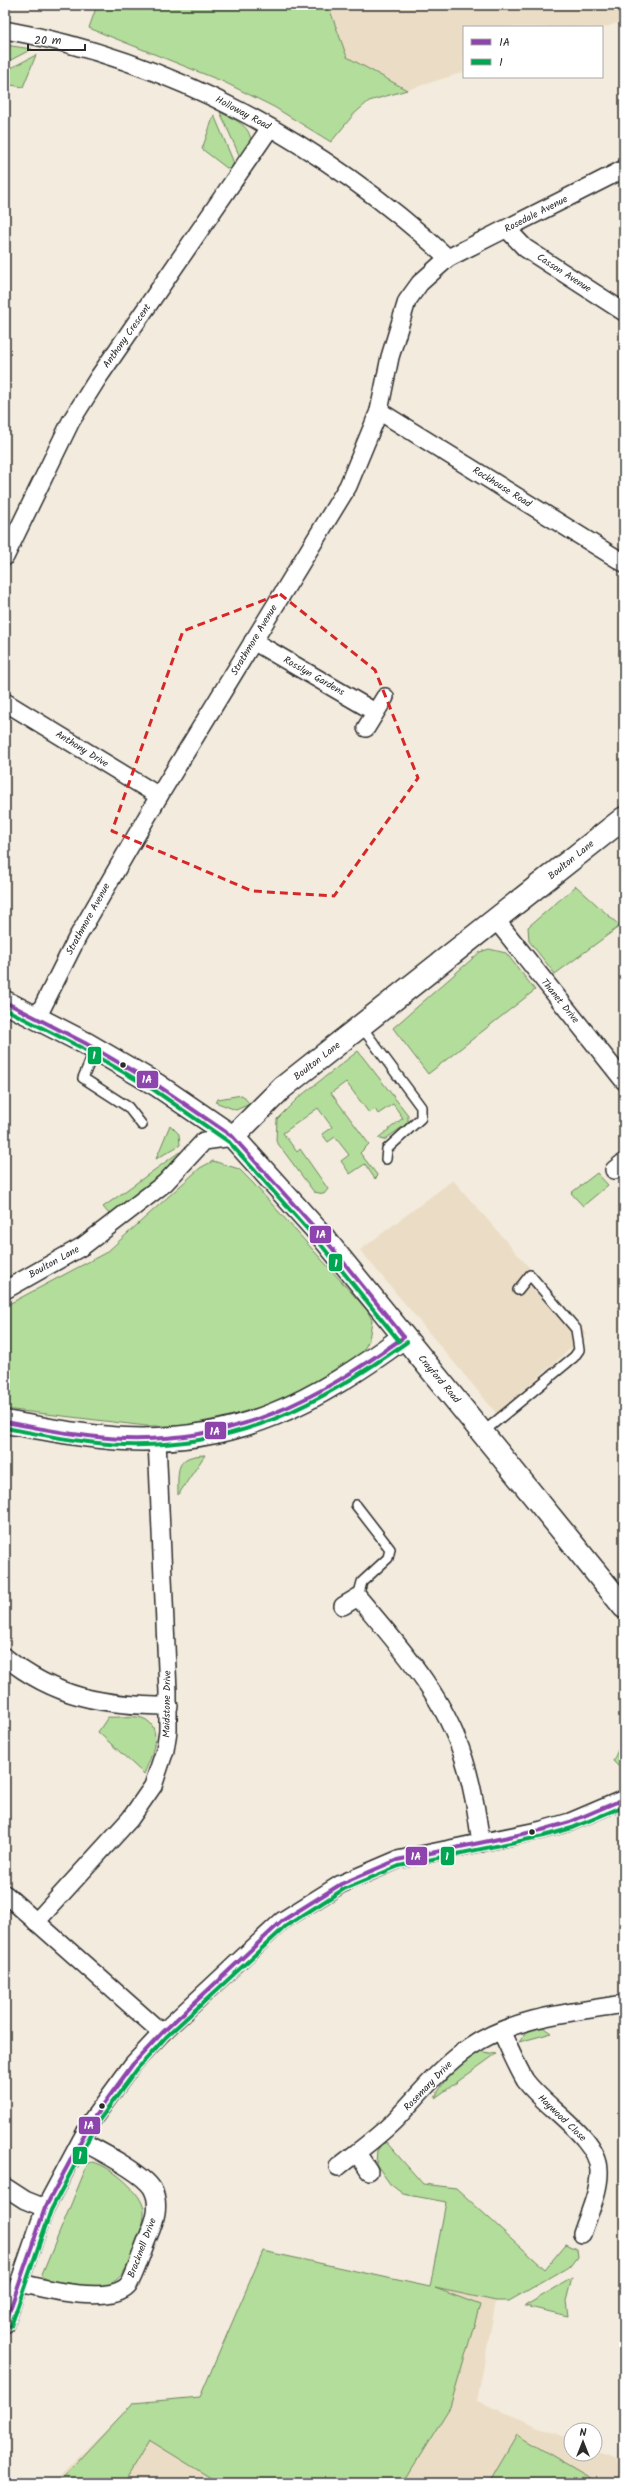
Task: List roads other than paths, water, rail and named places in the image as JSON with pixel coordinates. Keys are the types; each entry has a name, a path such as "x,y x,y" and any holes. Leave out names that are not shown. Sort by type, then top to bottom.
{"street":[{"name":"Holloway Road","path":"5,30 85,48 149,70 206,94 270,128 357,182 412,225 448,258"},
{"name":"Anthony Crescent","path":"5,557 75,415 270,128"},
{"name":"Rosedale Avenue","path":"448,258 624,169"},
{"name":"Casson Avenue","path":"507,229 525,248 624,312"},
{"name":"Strathmore Avenue","path":"38,1018 76,938 159,796 348,486 379,412 390,356 407,301 420,283 448,258"},
{"name":"Rockhouse Road","path":"379,412 624,563"},
{"name":"Rosslyn Gardens","path":"254,641 375,712"},
{"path":"366,728 386,697"},
{"name":"Anthony Drive","path":"5,702 159,796"},
{"name":"Boulton Lane","path":"5,1290 83,1246 165,1183 204,1141 233,1137 282,1088 624,818"},
{"name":"Thanet Drive","path":"496,920 624,1081"},
{"name":"Crayford Road","path":"5,1002 95,1049 157,1086 233,1137 318,1232 624,1607"},
{"path":"5,1422 94,1436 158,1440 224,1431 288,1410 338,1383 404,1337"},
{"name":"Maidstone Drive","path":"36,1922 130,1819 144,1801 156,1777 165,1750 169,1706 158,1440"},
{"path":"343,1606 358,1597 417,1668 439,1701 464,1758 473,1788 482,1843"},
{"path":"5,1657 44,1682 85,1699 122,1706 169,1706"},
{"path":"5,2324 21,2283 45,2208 81,2140 110,2093 132,2064 162,2033 255,1945 306,1904 341,1884 397,1860 482,1843 570,1822 624,1799"},
{"path":"5,1894 162,2033"},
{"name":"Rosemary Drive","path":"338,2167 393,2122 442,2069 471,2046 501,2031 534,2020 624,2004"},
{"name":"Haywood Close","path":"501,2031 525,2079 546,2105 589,2144 597,2160 598,2181 582,2234"},
{"name":"Bracknell Drive","path":"21,2283 49,2291 102,2295 116,2292 128,2285 153,2225 158,2202 151,2186 117,2161 81,2140"},
{"path":"357,2153 369,2171"},
{"path":"5,2188 25,2200 45,2208"}],"lane":[{"path":"362,1026 421,1107 421,1118 387,1149 386,1159"},
{"path":"95,1049 82,1078 128,1107 142,1125"},
{"path":"482,1433 574,1357 579,1350 576,1329 530,1275 518,1290"},
{"path":"356,1505 390,1549 388,1558 362,1582 358,1597"}]}
